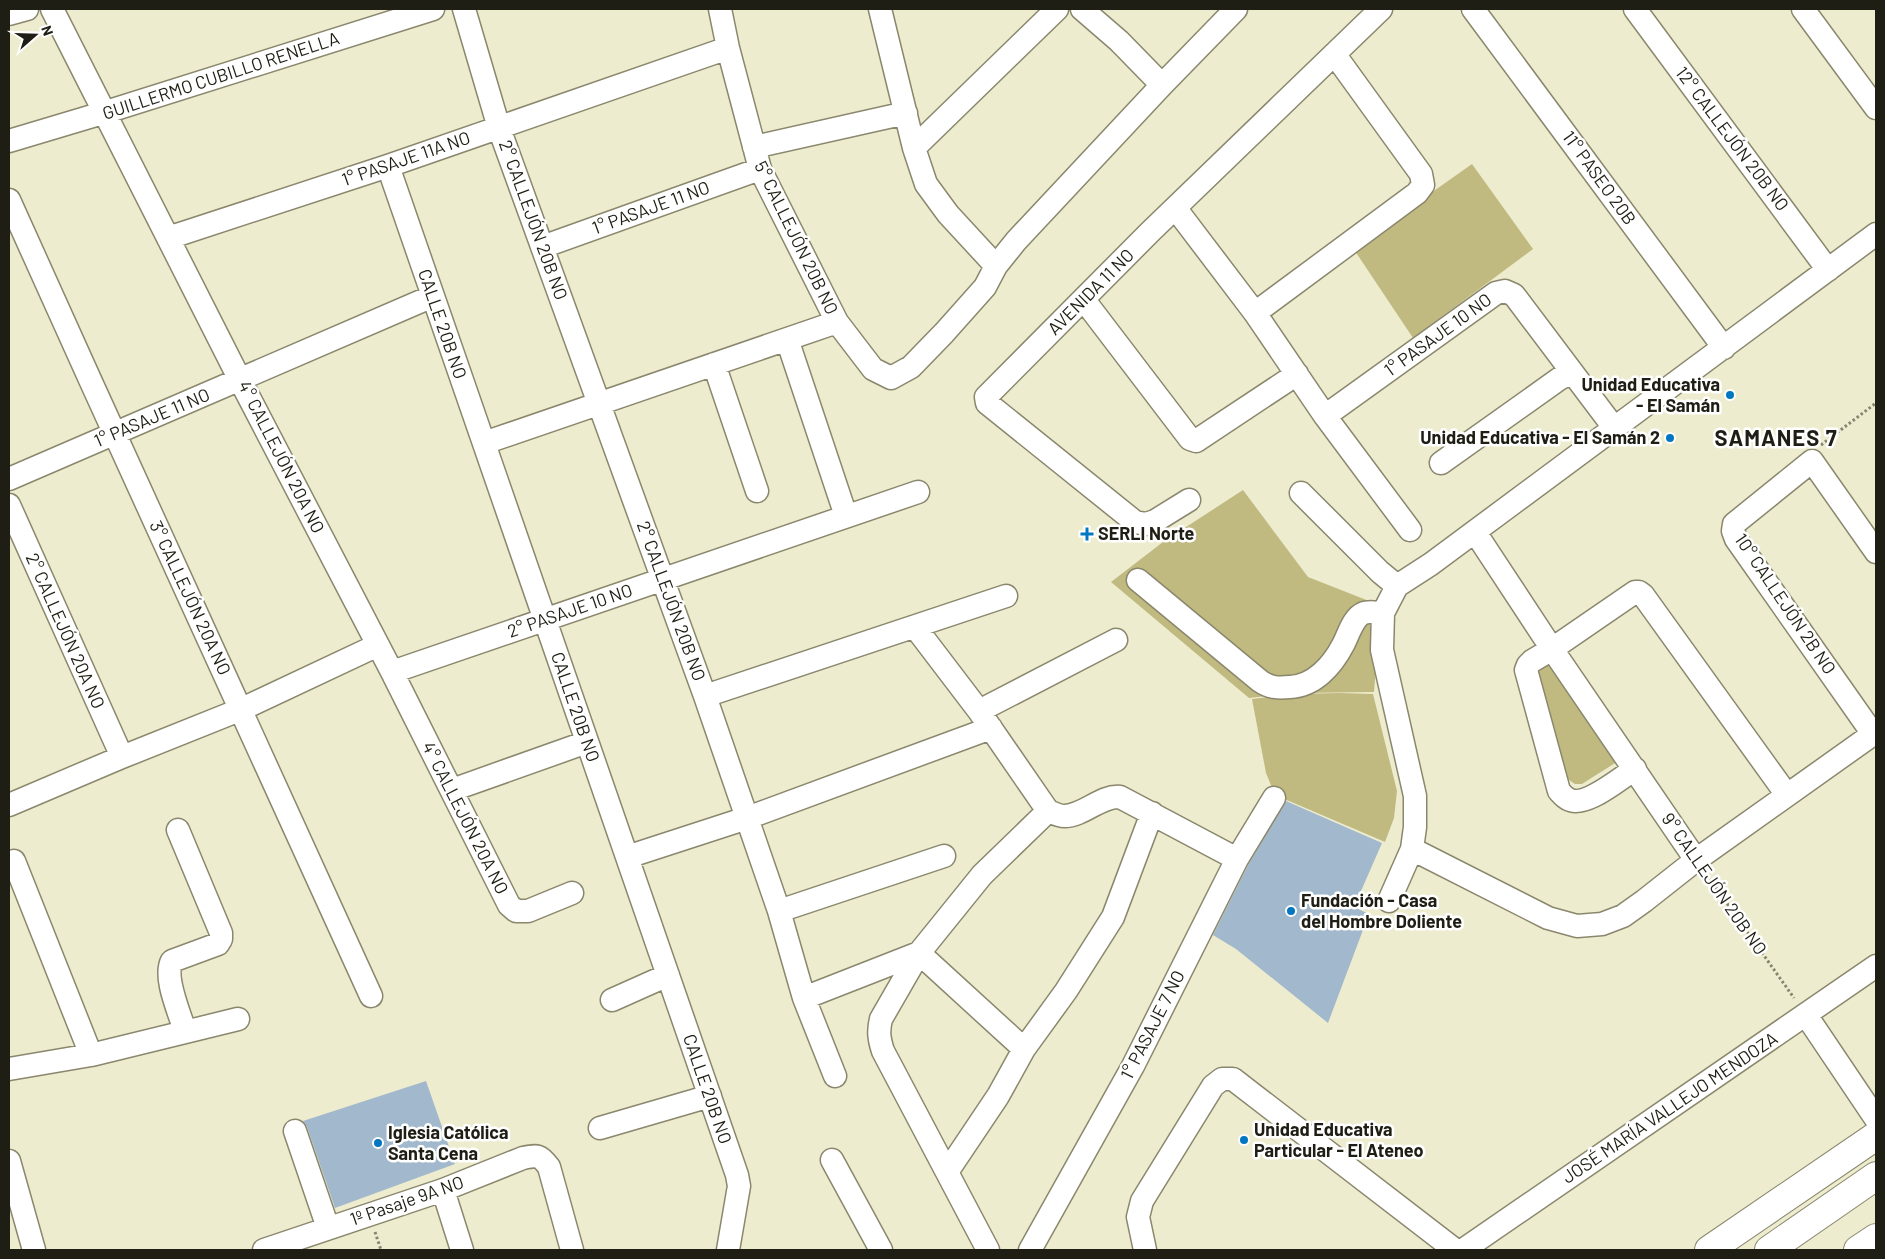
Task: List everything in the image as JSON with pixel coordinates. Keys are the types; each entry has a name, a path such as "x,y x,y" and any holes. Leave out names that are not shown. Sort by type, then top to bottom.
{"main road":[{"path":"1710,1250 1876,1136"},
{"path":"1769,1250 1876,1176"},
{"path":"1858,1250 1876,1238"}],"street":[{"path":"9,14 28,9"},
{"name":"4° CALLEJÓN 20A NO","path":"52,9 106,112 240,380 392,672 509,906 516,911 528,911 572,893"},
{"name":"GUILLERMO CUBILLO RENELLA","path":"9,141 433,9"},
{"name":"2° CALLEJÓN 20B NO","path":"464,9 499,128 705,696 779,911 804,998 835,1076"},
{"path":"880,9 914,148 926,184 948,214 996,266 1016,241 1236,9"},
{"path":"914,148 1057,9"},
{"path":"1082,9 1119,41 1162,85"},
{"name":"AVENIDA 11 NO","path":"1189,500 1155,521 1146,524 1135,522 986,404 986,397 1150,232 1176,209 1381,9"},
{"name":"11° PASEO 20B","path":"1473,9 1724,348"},
{"name":"12° CALLEJÓN 20B NO","path":"1635,9 1828,270"},
{"path":"1803,9 1876,108"},
{"name":"5° CALLEJÓN 20B NO","path":"719,10 760,169 837,322 873,369 891,378 910,367 944,333 985,287 996,266"},
{"name":"1° PASAJE 11A NO","path":"168,238 388,166 728,48"},
{"path":"1255,313 1417,193 1423,186 1421,174 1335,55"},
{"path":"754,147 906,114"},
{"name":"CALLE 20B NO","path":"388,166 737,1175 739,1186 728,1250"},
{"name":"1° PASAJE 11 NO","path":"542,247 760,169"},
{"name":"3° CALLEJÓN 20A NO","path":"9,200 371,996"},
{"path":"1176,209 1255,313 1325,416 1410,530"},
{"path":"1389,901 1412,849 1415,827 1415,796 1382,650 1383,614 1397,586 1475,532 1876,234"},
{"name":"1° PASAJE 10 NO","path":"1325,416 1496,293 1505,291 1514,295 1615,429"},
{"name":"1° PASAJE 11 NO","path":"9,479 432,296"},
{"path":"1084,300 1190,439 1196,441 1297,374"},
{"path":"484,443 837,322"},
{"path":"787,339 846,516"},
{"path":"714,364 757,490"},
{"path":"1441,463 1559,379 1572,372"},
{"path":"1812,461 1876,552"},
{"name":"10° CALLEJÓN 2B NO","path":"1812,461 1734,524 1733,531 1736,539 1875,733"},
{"name":"2° PASAJE 10 NO","path":"392,672 918,492"},
{"path":"1301,493 1380,572 1397,586"},
{"name":"2° CALLEJÓN 20A NO","path":"9,505 122,756"},
{"name":"9° CALLEJÓN 20B NO","path":"1475,532 1552,649 1696,860"},
{"path":"1138,580 1260,682 1269,687 1305,685 1314,680 1341,648 1359,616 1364,613 1383,614"},
{"path":"1635,769 1593,797 1580,801 1568,800 1559,791 1526,670 1532,661 1635,592 1639,592 1787,795"},
{"path":"705,696 1006,596"},
{"path":"915,627 985,720 1048,811 1062,816 1078,814 1113,796 1120,797 1237,859"},
{"path":"627,857 747,818 985,720 1116,640"},
{"path":"9,805 122,756 242,710 378,645"},
{"path":"1412,849 1548,918 1577,926 1602,924 1623,916 1644,902 1696,860 1875,733"},
{"path":"452,790 587,742"},
{"name":"1° PASAJE 7 NO","path":"1030,1250 1133,1066 1237,859 1274,798"},
{"path":"988,1250 883,1051 878,1037 881,1019 919,953 982,874 1048,811"},
{"path":"947,1172 998,1096 1024,1049 1066,990 1113,917 1152,813"},
{"path":"178,830 221,932 221,939 218,944 172,961 170,966 168,975 185,1031"},
{"path":"779,911 944,856"},
{"path":"14,861 91,1056"},
{"path":"804,998 919,953"},
{"path":"919,953 1024,1049"},
{"name":"JOSÉ MARÍA VALLEJO MENDOZA","path":"1463,1250 1876,966"},
{"path":"612,1000 668,975"},
{"path":"1806,1015 1876,1119"},
{"path":"9,1069 91,1056 238,1019"},
{"path":"1145,1250 1138,1217 1142,1202 1213,1086 1222,1080 1233,1079 1456,1250"},
{"path":"600,1128 710,1096"},
{"path":"295,1131 328,1228"},
{"name":"1º Pasaje 9A NO","path":"264,1250 443,1190 523,1158 536,1156 543,1158 549,1167 572,1250"},
{"path":"832,1160 881,1250"},
{"path":"9,1161 34,1250"},
{"path":"443,1190 462,1250"}],"path":[{"path":"1812,461 1823,442 1876,403"},
{"name":"9° CALLEJÓN 20B NO","path":"1696,860 1806,1015"}],"shaded area":[{"path":"1472,164 1533,249 1413,338 1353,248"},
{"path":"1243,490 1308,577 1369,601 1376,666 1374,692 1295,693 1249,698 1111,582 1163,542"},
{"path":"1552,656 1623,758 1582,784 1575,784 1566,778 1537,667"},
{"path":"1294,694 1373,694 1397,791 1394,818 1385,842 1275,795 1266,773 1252,699"}],"building":[{"name":"Fundación - Casa del Hombre Doliente","path":"1286,801 1382,843 1354,907 1369,914 1328,1023 1236,949 1213,935 1248,865"},
{"name":"Iglesia Católica Santa Cena","path":"426,1081 455,1164 335,1208 307,1127 303,1121"}],"place":[{"name":"Unidad Educativa - El Samán","path":"1730,395"},
{"name":"Unidad Educativa - El Samán 2","path":"1670,438"},
{"name":"SERLI Norte","path":"1087,534"},
{"name":"Fundación - Casa del Hombre Doliente","path":"1291,911"},
{"name":"Unidad Educativa Particular - El Ateneo","path":"1244,1140"},
{"name":"Iglesia Católica Santa Cena","path":"378,1143"}],"district":[{"name":"SAMANES 7","path":"1776,438"}]}
